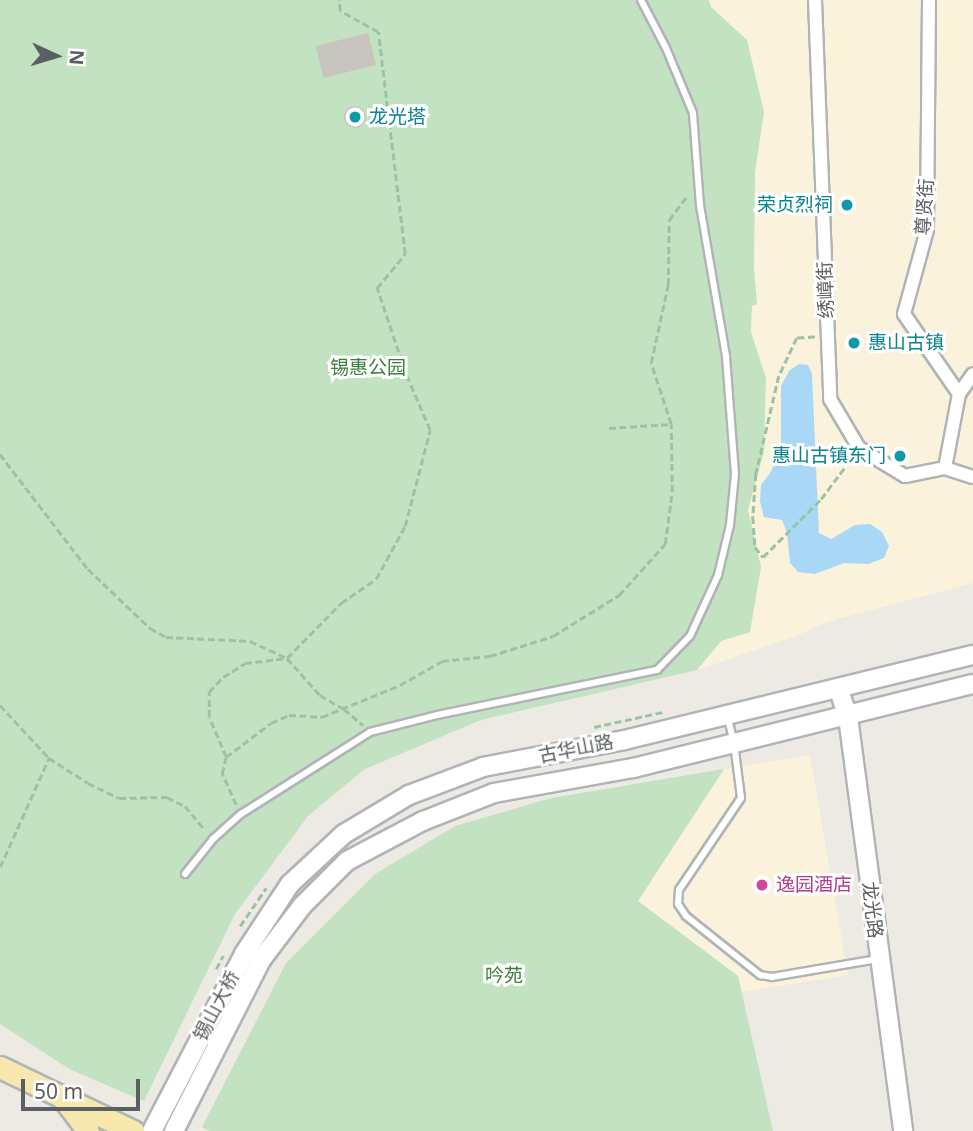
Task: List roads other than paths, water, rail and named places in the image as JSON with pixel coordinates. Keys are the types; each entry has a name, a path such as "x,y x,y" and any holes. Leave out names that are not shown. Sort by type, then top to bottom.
{"main road":[{"name":"古华山路","path":"252,957 290,884 344,834 409,795 483,767 624,740 839,690 973,655"},
{"name":"古华山路","path":"252,957 347,861 423,821 494,793 633,768 973,684"},
{"name":"龙光路","path":"839,690 848,717 903,1131"},
{"name":"锡山大桥","path":"152,1131 252,957"},
{"name":"锡山大桥","path":"174,1131 252,957"},
{"path":"0,1067 133,1131"},
{"path":"62,1097 88,1131"}],"street":[{"name":"绣嶂街","path":"815,0 830,399 859,448 905,476 945,468 973,477"},
{"name":"尊贤街","path":"929,0 927,230 904,314 959,394"},
{"path":"945,468 959,394 973,374"}],"lane":[{"path":"185,874 213,839 241,814 370,732 437,715 657,670 690,636 718,575 730,525 735,474 726,356 698,180 693,113 666,48 641,0"},
{"path":"727,715 734,743 741,798 679,890 678,904 686,916 760,975 772,977 878,958"}],"water":[{"path":"799,364 808,365 812,374 819,533 831,539 855,525 870,524 882,532 889,546 884,558 868,564 844,563 815,574 798,572 790,563 787,533 782,520 764,517 760,501 761,485 771,472 781,443 781,386 789,371"}],"place":[{"name":"龙光塔","path":"355,117"},
{"name":"荣贞烈祠","path":"847,205"},
{"name":"惠山古镇","path":"854,343"},
{"name":"惠山古镇东门","path":"900,456"},
{"name":"逸园酒店","path":"762,885"}],"park label":[{"name":"锡惠公园","path":"368,368"},
{"name":"吟苑","path":"504,976"}]}
